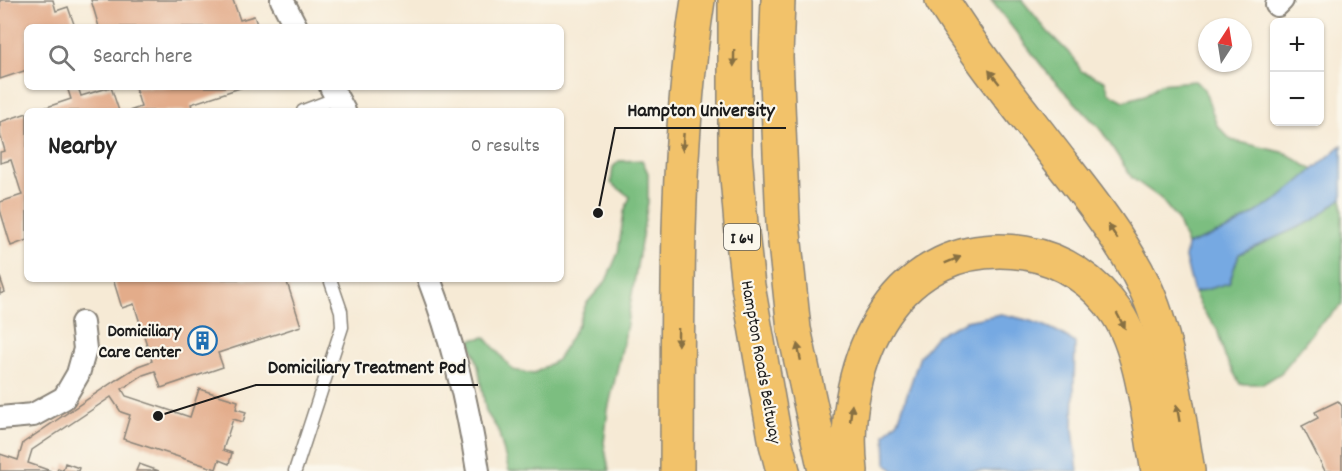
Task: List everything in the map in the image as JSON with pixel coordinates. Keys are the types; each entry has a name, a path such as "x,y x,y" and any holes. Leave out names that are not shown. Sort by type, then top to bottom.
{"highway":[{"path":"677,471 681,169 686,98 698,0"},
{"name":"Hampton Roads Beltway","path":"735,0 735,153 741,224 750,297 776,444 783,471"},
{"name":"Hampton Roads Beltway","path":"778,0 776,57 783,224 794,329 825,471"},
{"path":"942,0 987,68 1099,211 1145,287 1156,315 1164,348 1188,471"},
{"path":"851,471 849,431 856,381 871,335 883,314 907,287 932,269 967,254 1009,251 1058,262 1077,273 1106,298 1119,316 1136,360 1158,471"}],"street":[{"path":"282,0 294,24"},
{"path":"430,282 446,324 455,358 471,430 477,471"},
{"path":"0,418 33,415 64,398 78,374 85,349 82,323"}],"lane":[{"path":"312,108 337,99"},
{"path":"295,471 342,327 341,311 331,282"}],"green space":[{"path":"991,0 1022,0 1048,32 1074,58 1081,71 1105,81 1109,93 1124,101 1145,95 1160,84 1195,81 1204,89 1217,125 1231,140 1286,153 1313,170 1280,198 1229,229 1187,245 1177,219 1160,198 1132,178 1101,130 1049,75"},
{"path":"642,160 648,173 648,202 625,335 608,410 604,443 609,471 509,471 498,430 486,412 478,366 470,340 485,337 513,370 533,374 557,360 578,325 586,304 606,281 618,253 624,212 630,197 611,183 613,167 619,161"},
{"path":"1342,198 1342,305 1319,325 1281,373 1263,384 1240,384 1225,357 1217,329 1204,312 1194,293 1229,283 1239,254 1312,221"}],"water":[{"path":"1342,145 1342,198 1312,221 1239,254 1229,283 1194,293 1185,258 1187,245 1229,229 1280,198"},
{"path":"1001,314 1049,327 1075,343 1073,429 1078,471 894,471 886,463 885,434 898,421 920,356 937,335 966,321"}],"building":[{"path":"0,0 53,0 56,11 68,7 74,24 24,24 24,71 0,79"},
{"path":"91,0 233,0 240,20 254,16 257,24 98,24"},
{"path":"68,90 79,90 81,96 101,90 112,90 118,108 44,108 71,99"},
{"path":"136,90 234,90 191,104 192,108 138,108 141,107"},
{"path":"24,114 24,241 11,246 0,210 0,202 22,195 11,160 0,163 0,152 5,151 0,134 0,122"},
{"path":"0,277 5,292 0,294"},
{"path":"114,282 287,282 301,326 218,353 223,367 161,388 155,371 143,375 122,389 126,396 190,417 199,389 238,401 236,409 246,412 243,422 233,419 223,450 232,453 229,464 219,460 216,469 123,439 130,415 121,412 111,397 32,450 28,463 51,471 0,471 0,454 18,460 23,443 138,366 152,361 134,304 122,308"},
{"path":"1338,401 1342,406 1342,471 1325,471 1302,426 1318,418 1315,412"},
{"path":"65,463 79,468 78,471 57,471 58,468 63,470"},
{"path":"139,464 159,471 136,471"}],"place":[{"name":"Hampton University","path":"598,213"},
{"name":"Domiciliary Care Center","path":"202,340"},
{"name":"Domiciliary Treatment Pod","path":"158,416"}]}
